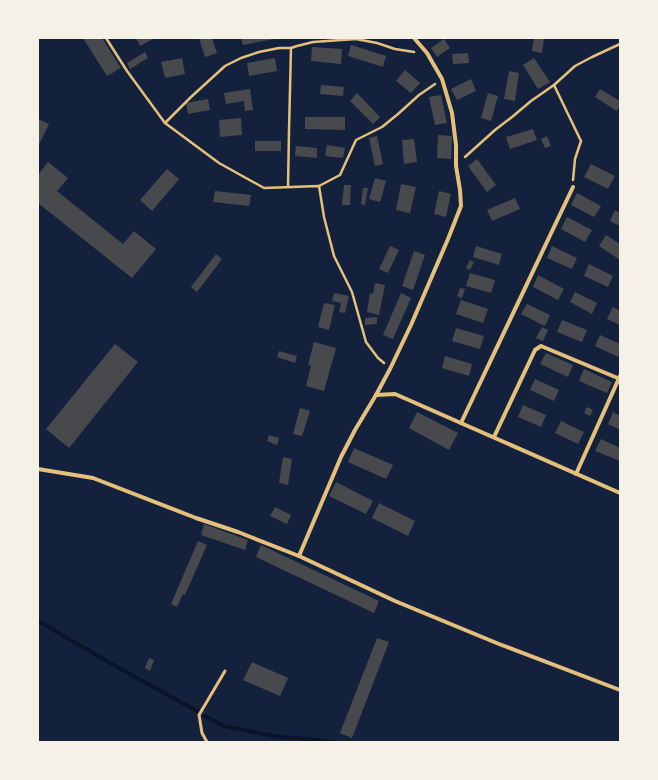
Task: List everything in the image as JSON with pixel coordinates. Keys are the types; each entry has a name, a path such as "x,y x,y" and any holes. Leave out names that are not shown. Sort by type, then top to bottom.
{"street":[{"path":"300,556 341,457 390,369 411,325 461,206 452,113 442,79 427,53 414,38"},
{"path":"461,423 573,187"},
{"path":"494,438 534,350 541,346 620,378 576,474"},
{"path":"376,395 395,394 620,493"},
{"path":"38,469 93,478 189,516 238,532 300,556 394,601 499,644 620,690"}],"lane":[{"path":"207,742 202,733 199,715 225,671"}],"path":[{"path":"106,38 127,71 165,124 219,163 264,188 319,186 340,176 356,140 382,127 419,95 442,79"},
{"path":"165,124 191,97 225,66 241,58 259,52 279,48 291,48 313,42 356,39 377,43 395,49 427,53"},
{"path":"456,166 466,155 495,130 512,118 531,101 554,85 575,66 620,44"},
{"path":"288,187 291,48"},
{"path":"554,85 581,141 575,159 573,187"},
{"path":"319,186 324,217 334,256 352,292 366,342 378,358 390,369"}],"building":[{"path":"83,38 102,38 121,68 107,76"},
{"path":"136,38 155,38 140,46"},
{"path":"199,38 212,38 217,53 205,57"},
{"path":"241,38 274,38 274,39 243,45"},
{"path":"534,38 544,38 542,53 532,51"},
{"path":"444,39 450,48 437,57 431,48"},
{"path":"351,45 386,56 383,67 348,56"},
{"path":"312,47 342,49 341,64 311,61"},
{"path":"145,52 148,58 130,69 127,63"},
{"path":"468,53 469,63 453,64 452,54"},
{"path":"182,58 185,74 165,78 161,62"},
{"path":"275,58 277,71 249,76 247,63"},
{"path":"534,58 550,82 538,89 523,65"},
{"path":"405,70 420,83 411,93 396,81"},
{"path":"509,71 519,73 515,101 504,99"},
{"path":"471,79 476,91 457,100 451,89"},
{"path":"321,85 344,87 343,96 320,94"},
{"path":"250,89 253,110 245,111 244,101 226,104 224,93"},
{"path":"600,89 620,101 620,106 617,111 595,97"},
{"path":"357,93 380,117 373,124 350,101"},
{"path":"488,93 498,96 491,121 481,118"},
{"path":"441,95 447,123 435,125 429,97"},
{"path":"208,99 210,110 188,114 186,103"},
{"path":"305,117 345,117 345,130 305,129"},
{"path":"241,118 242,135 220,137 219,120"},
{"path":"38,119 49,124 39,144 38,143"},
{"path":"533,129 537,140 510,149 506,137"},
{"path":"438,135 452,136 451,159 437,158"},
{"path":"377,136 383,164 375,166 369,138"},
{"path":"547,136 551,146 545,148 541,139"},
{"path":"414,139 417,162 404,164 402,140"},
{"path":"255,141 281,141 281,151 255,151"},
{"path":"327,145 345,148 343,158 325,156"},
{"path":"296,146 317,148 317,158 295,156"},
{"path":"477,159 496,185 487,192 468,166"},
{"path":"48,162 68,178 57,191 123,244 134,231 156,249 132,278 38,203 38,175"},
{"path":"591,164 615,176 608,189 584,177"},
{"path":"167,169 179,179 152,211 140,200"},
{"path":"375,178 386,181 380,202 369,199"},
{"path":"401,184 416,187 410,213 396,210"},
{"path":"344,185 351,185 350,205 342,205"},
{"path":"363,188 368,188 365,205 361,204"},
{"path":"215,191 251,195 249,206 213,202"},
{"path":"439,191 451,194 446,217 434,214"},
{"path":"577,193 601,206 594,217 571,205"},
{"path":"515,198 520,209 492,221 487,210"},
{"path":"615,210 620,213 620,226 610,221"},
{"path":"567,217 592,230 585,242 561,229"},
{"path":"606,235 620,244 620,260 599,246"},
{"path":"390,246 399,250 388,273 379,269"},
{"path":"476,246 502,254 499,265 473,257"},
{"path":"552,246 577,258 572,269 547,258"},
{"path":"414,251 425,255 413,290 402,286"},
{"path":"216,254 222,259 197,292 191,287"},
{"path":"470,260 474,262 470,270 466,268"},
{"path":"589,264 613,276 608,287 584,276"},
{"path":"470,273 495,280 491,293 466,286"},
{"path":"538,275 564,289 558,300 533,287"},
{"path":"375,283 385,285 379,315 367,312 370,293 373,294"},
{"path":"460,288 465,289 462,298 457,296"},
{"path":"575,292 597,303 592,314 570,302"},
{"path":"334,293 349,296 345,313 339,312 341,303 332,301"},
{"path":"401,293 411,298 393,339 383,335"},
{"path":"461,300 488,309 483,323 456,314"},
{"path":"324,303 335,305 329,330 318,327"},
{"path":"527,304 550,315 545,326 521,314"},
{"path":"613,307 620,311 620,325 607,319"},
{"path":"377,317 377,324 365,325 365,318"},
{"path":"562,320 587,330 582,342 557,332"},
{"path":"542,327 548,330 543,341 536,338"},
{"path":"456,328 484,336 480,349 452,341"},
{"path":"600,335 620,344 620,353 618,357 595,346"},
{"path":"314,342 336,348 324,391 306,386 311,366 308,365"},
{"path":"115,344 138,362 69,448 46,429"},
{"path":"279,351 297,356 295,363 277,357"},
{"path":"546,353 573,365 568,377 540,364"},
{"path":"445,356 472,364 469,376 442,368"},
{"path":"584,369 612,382 607,393 579,381"},
{"path":"535,379 559,390 554,401 530,390"},
{"path":"523,405 546,415 541,427 518,417"},
{"path":"587,407 593,410 590,416 584,413"},
{"path":"300,408 310,411 302,436 293,434"},
{"path":"417,412 458,433 449,450 409,428"},
{"path":"613,412 620,416 620,430 608,424"},
{"path":"561,421 584,432 578,444 555,433"},
{"path":"269,435 279,438 277,445 267,441"},
{"path":"601,439 620,448 620,461 595,451"},
{"path":"354,448 393,465 386,479 348,462"},
{"path":"283,457 292,459 288,485 279,483"},
{"path":"336,482 373,501 366,514 329,496"},
{"path":"379,503 415,521 408,536 372,518"},
{"path":"275,507 291,515 287,524 270,516"},
{"path":"204,524 248,540 245,550 201,535"},
{"path":"198,541 207,545 185,595 183,594 177,607 171,604"},
{"path":"261,545 379,601 374,613 256,557"},
{"path":"377,638 389,642 352,738 340,733"},
{"path":"149,658 154,660 150,671 145,668"},
{"path":"252,662 288,678 280,696 243,680"}],"waterway":[{"path":"38,621 197,711"},
{"path":"205,716 224,726 274,736 334,742"}]}
